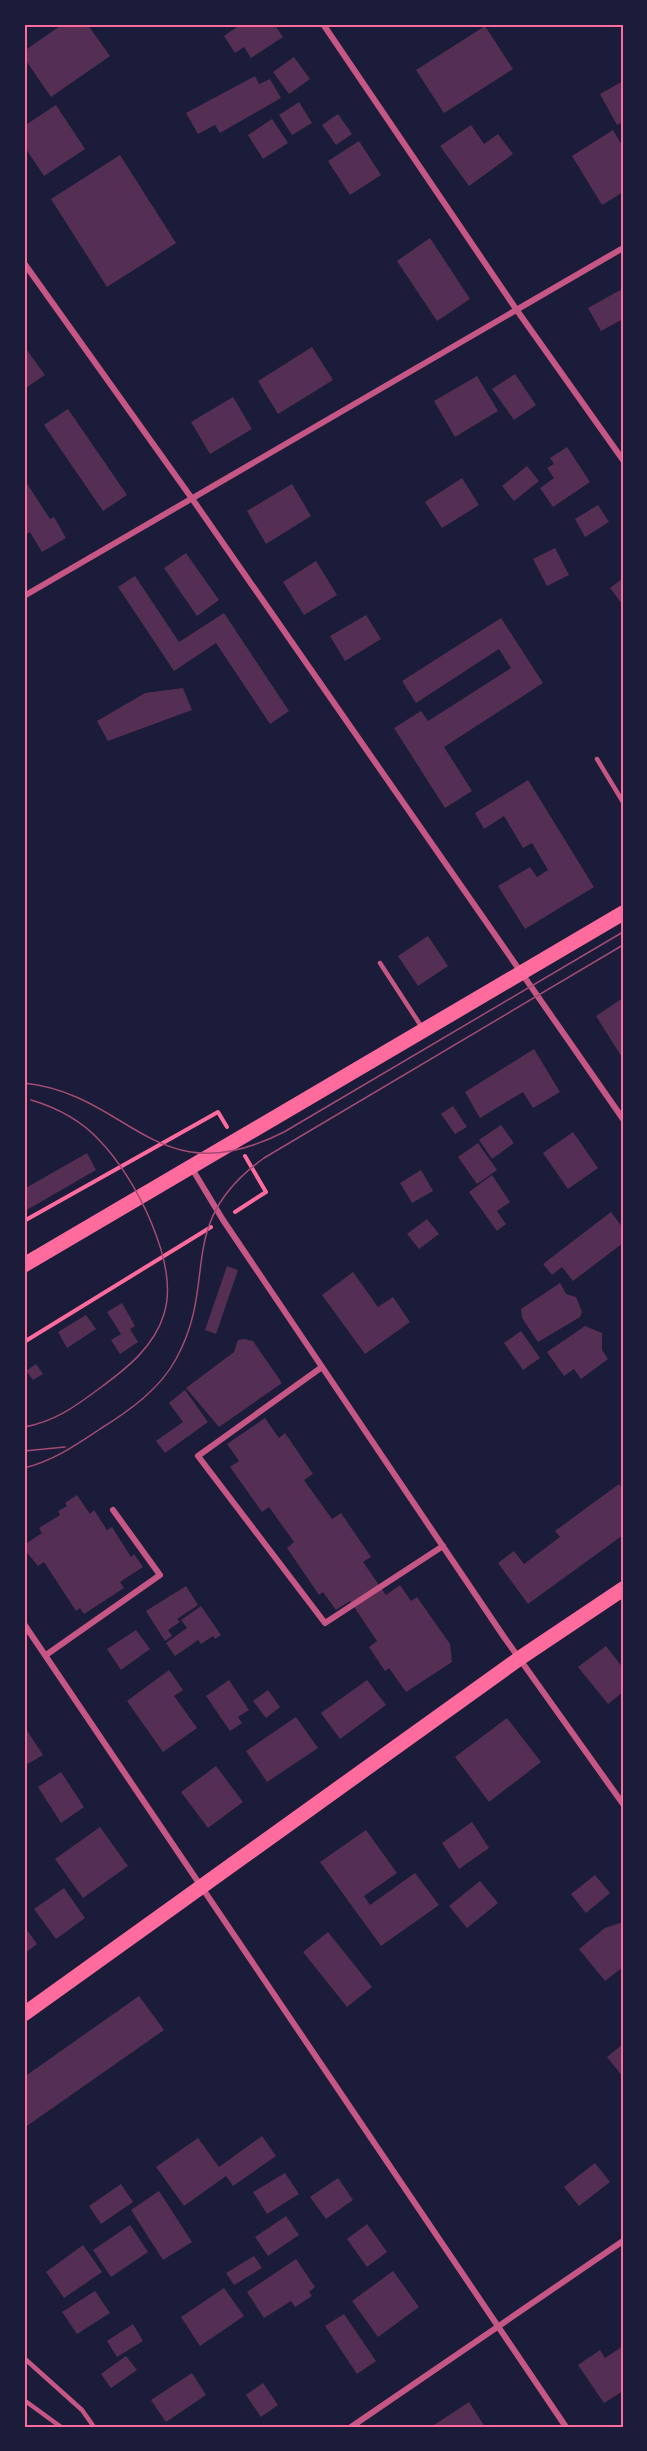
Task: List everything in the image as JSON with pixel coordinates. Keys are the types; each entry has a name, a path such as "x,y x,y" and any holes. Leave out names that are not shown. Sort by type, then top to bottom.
{"main road":[{"path":"24,1265 623,913"},
{"path":"24,2014 520,1658 623,1589"}],"street":[{"path":"323,24 516,309 623,460"},
{"path":"24,596 193,501 623,248"},
{"path":"24,264 193,501 623,1119"},
{"path":"191,1167 223,1220 442,1546 623,1804"},
{"path":"322,1367 198,1456 325,1623 442,1546"},
{"path":"46,1655 160,1575 113,1510"},
{"path":"24,1624 217,1906 566,2427"},
{"path":"351,2427 623,2241"}],"lane":[{"path":"597,759 623,802"},
{"path":"380,963 425,1031"},
{"path":"24,2358 82,2410 94,2427"},
{"path":"24,2400 61,2427"}],"path":[{"path":"24,1221 218,1112"},
{"path":"24,1342 266,1192"}],"building":[{"path":"63,24 87,24 110,56 51,97 24,58 24,51"},
{"path":"241,24 274,24 283,37 251,58 244,47 235,53 224,36"},
{"path":"485,26 513,69 444,113 416,70"},
{"path":"294,57 310,79 289,94 273,72"},
{"path":"255,76 259,84 270,79 281,98 220,133 215,125 198,134 186,113"},
{"path":"623,81 623,122 617,125 600,94"},
{"path":"299,102 312,123 292,135 279,115"},
{"path":"56,105 85,149 44,176 24,146 24,126"},
{"path":"338,114 352,134 336,145 322,125"},
{"path":"272,119 288,143 263,159 248,135"},
{"path":"471,125 484,144 498,134 513,154 469,186 440,146"},
{"path":"613,130 623,147 623,192 602,205 572,156"},
{"path":"359,141 381,175 350,195 328,161"},
{"path":"120,155 176,243 107,287 51,199"},
{"path":"430,238 470,299 437,321 397,261"},
{"path":"622,289 623,319 601,331 588,308"},
{"path":"24,346 45,375 24,389"},
{"path":"312,347 333,380 278,414 258,381"},
{"path":"515,374 536,405 514,420 492,389"},
{"path":"477,376 498,411 455,437 434,401"},
{"path":"233,397 252,429 210,454 191,422"},
{"path":"68,409 127,495 103,511 44,425"},
{"path":"567,447 590,482 553,507 540,488 554,478 547,468 554,464 550,458"},
{"path":"527,466 539,481 514,501 502,486"},
{"path":"462,478 479,505 442,528 425,502"},
{"path":"24,479 50,519 54,517 66,538 42,552 30,532 24,536"},
{"path":"292,484 311,516 266,544 247,511"},
{"path":"598,505 609,522 585,537 575,519"},
{"path":"555,548 569,575 547,586 533,559"},
{"path":"186,553 219,600 197,616 164,568"},
{"path":"316,561 337,595 304,615 283,582"},
{"path":"135,576 179,642 224,613 289,711 270,724 216,643 174,671 118,587"},
{"path":"623,578 623,605 610,588"},
{"path":"366,615 381,639 345,661 330,636"},
{"path":"501,618 543,683 444,747 472,791 445,808 394,728 421,711 428,721 511,668 499,649 416,703 402,681"},
{"path":"183,688 192,710 108,741 97,721 145,693"},
{"path":"528,780 594,887 525,929 498,886 530,867 537,877 548,870 532,843 523,848 504,816 484,829 475,813"},
{"path":"428,936 448,966 418,986 398,956"},
{"path":"623,998 623,1059 596,1016"},
{"path":"534,1049 560,1092 533,1108 523,1092 480,1118 465,1092"},
{"path":"453,1106 467,1127 455,1134 441,1114"},
{"path":"501,1125 514,1143 492,1159 479,1140"},
{"path":"573,1132 598,1168 568,1189 543,1153"},
{"path":"478,1143 497,1170 477,1184 458,1157"},
{"path":"87,1153 96,1170 25,1211 24,1189"},
{"path":"421,1170 433,1191 412,1203 400,1183"},
{"path":"492,1175 510,1202 497,1211 506,1224 497,1231 469,1192"},
{"path":"611,1212 623,1228 623,1243 573,1281 562,1267 552,1275 543,1264"},
{"path":"427,1219 439,1234 419,1249 407,1234"},
{"path":"227,1266 238,1270 216,1334 205,1330"},
{"path":"353,1272 378,1307 393,1297 410,1322 365,1354 322,1295"},
{"path":"560,1283 566,1294 576,1297 582,1312 580,1317 538,1342 522,1318 521,1309"},
{"path":"122,1303 135,1326 130,1329 138,1342 120,1354 111,1340 121,1334 107,1312"},
{"path":"86,1315 96,1329 67,1348 58,1332"},
{"path":"585,1326 602,1333 602,1350 608,1359 581,1379 574,1369 564,1376 547,1352"},
{"path":"521,1331 540,1358 523,1370 504,1343"},
{"path":"238,1340 253,1341 282,1383 219,1427 186,1388 234,1352"},
{"path":"36,1364 43,1374 33,1380 26,1371"},
{"path":"185,1390 208,1422 165,1453 156,1441 183,1422 169,1403"},
{"path":"265,1418 279,1438 285,1433 313,1474 304,1480 332,1519 341,1513 371,1557 363,1562 386,1595 400,1585 411,1601 417,1597 450,1644 452,1662 406,1692 389,1668 385,1671 369,1647 377,1641 350,1601 336,1610 323,1592 319,1595 287,1548 294,1542 269,1507 262,1512 230,1467 239,1461 227,1444"},
{"path":"619,1484 623,1489 623,1535 528,1604 498,1563 514,1551 524,1564 560,1537 555,1531"},
{"path":"77,1495 90,1514 94,1510 107,1530 112,1527 131,1557 134,1554 143,1567 120,1582 124,1588 84,1614 80,1608 76,1611 44,1562 38,1566 24,1549 24,1545 42,1533 39,1528 60,1515 58,1511 67,1506 65,1503"},
{"path":"186,1586 198,1605 177,1619 180,1622 168,1630 172,1636 165,1641 146,1611"},
{"path":"201,1606 221,1635 215,1639 213,1636 201,1644 198,1640 175,1656 166,1643 187,1628 181,1620"},
{"path":"136,1630 150,1649 121,1670 107,1649"},
{"path":"606,1646 623,1668 623,1692 608,1704 578,1667"},
{"path":"169,1670 183,1690 174,1696 197,1728 163,1752 127,1701"},
{"path":"229,1680 249,1710 238,1717 242,1723 230,1731 206,1696"},
{"path":"367,1680 386,1705 340,1739 321,1713"},
{"path":"268,1690 280,1707 266,1718 253,1701"},
{"path":"296,1717 318,1748 267,1782 246,1751"},
{"path":"507,1718 541,1762 489,1802 455,1757"},
{"path":"26,1729 43,1755 24,1766 24,1730"},
{"path":"216,1766 243,1802 208,1828 181,1792"},
{"path":"61,1772 84,1807 61,1823 38,1787"},
{"path":"472,1822 489,1848 459,1869 442,1843"},
{"path":"100,1827 128,1866 83,1898 55,1859"},
{"path":"366,1830 397,1873 364,1896 370,1905 415,1873 439,1905 381,1946 320,1862"},
{"path":"595,1875 610,1893 586,1913 571,1894"},
{"path":"480,1881 498,1903 467,1928 449,1906"},
{"path":"64,1888 85,1918 56,1939 34,1909"},
{"path":"623,1922 623,1967 605,1981 579,1949 605,1928"},
{"path":"24,1926 37,1944 24,1954"},
{"path":"328,1932 372,1987 347,2007 303,1952"},
{"path":"139,1996 164,2030 24,2128 24,2077"},
{"path":"623,2044 623,2077 607,2057"},
{"path":"262,2136 276,2156 233,2186 226,2176 184,2206 156,2167 198,2138 219,2167"},
{"path":"595,2163 610,2182 579,2206 564,2187"},
{"path":"285,2173 299,2194 267,2214 253,2192"},
{"path":"338,2178 353,2200 326,2219 310,2197"},
{"path":"121,2184 133,2202 101,2224 89,2206"},
{"path":"159,2191 192,2242 163,2260 131,2210"},
{"path":"286,2216 299,2235 268,2256 255,2237"},
{"path":"367,2224 387,2252 367,2267 347,2239"},
{"path":"130,2225 148,2252 111,2277 93,2250"},
{"path":"83,2245 102,2272 64,2298 46,2272"},
{"path":"254,2256 262,2268 234,2285 226,2273"},
{"path":"296,2259 315,2287 309,2292 312,2296 295,2307 291,2301 264,2318 247,2292"},
{"path":"393,2271 419,2307 378,2337 352,2301"},
{"path":"224,2288 244,2316 200,2346 181,2317"},
{"path":"95,2291 110,2313 77,2334 62,2312"},
{"path":"344,2314 376,2361 357,2374 325,2326"},
{"path":"133,2324 143,2341 117,2357 107,2341"},
{"path":"623,2346 623,2391 604,2403 578,2365 600,2350 605,2358"},
{"path":"126,2356 137,2370 111,2388 101,2374"},
{"path":"192,2373 206,2395 166,2422 151,2400"},
{"path":"263,2383 278,2405 261,2417 246,2395"},
{"path":"469,2402 485,2427 431,2427"}],"tram line":[{"path":"24,1083 61,1091 92,1104 146,1136 174,1148 204,1153 240,1149 284,1132 623,932"},
{"path":"24,1468 64,1452 122,1415 153,1390 169,1370 189,1330 196,1303 202,1253 208,1230 218,1206 236,1182 264,1158 623,945"},
{"path":"24,1427 45,1421 73,1407 138,1356 154,1337 164,1314 167,1294 166,1271 160,1247 140,1198 127,1176 100,1141 77,1121 60,1111 31,1100"},
{"path":"24,1451 65,1447"}]}
